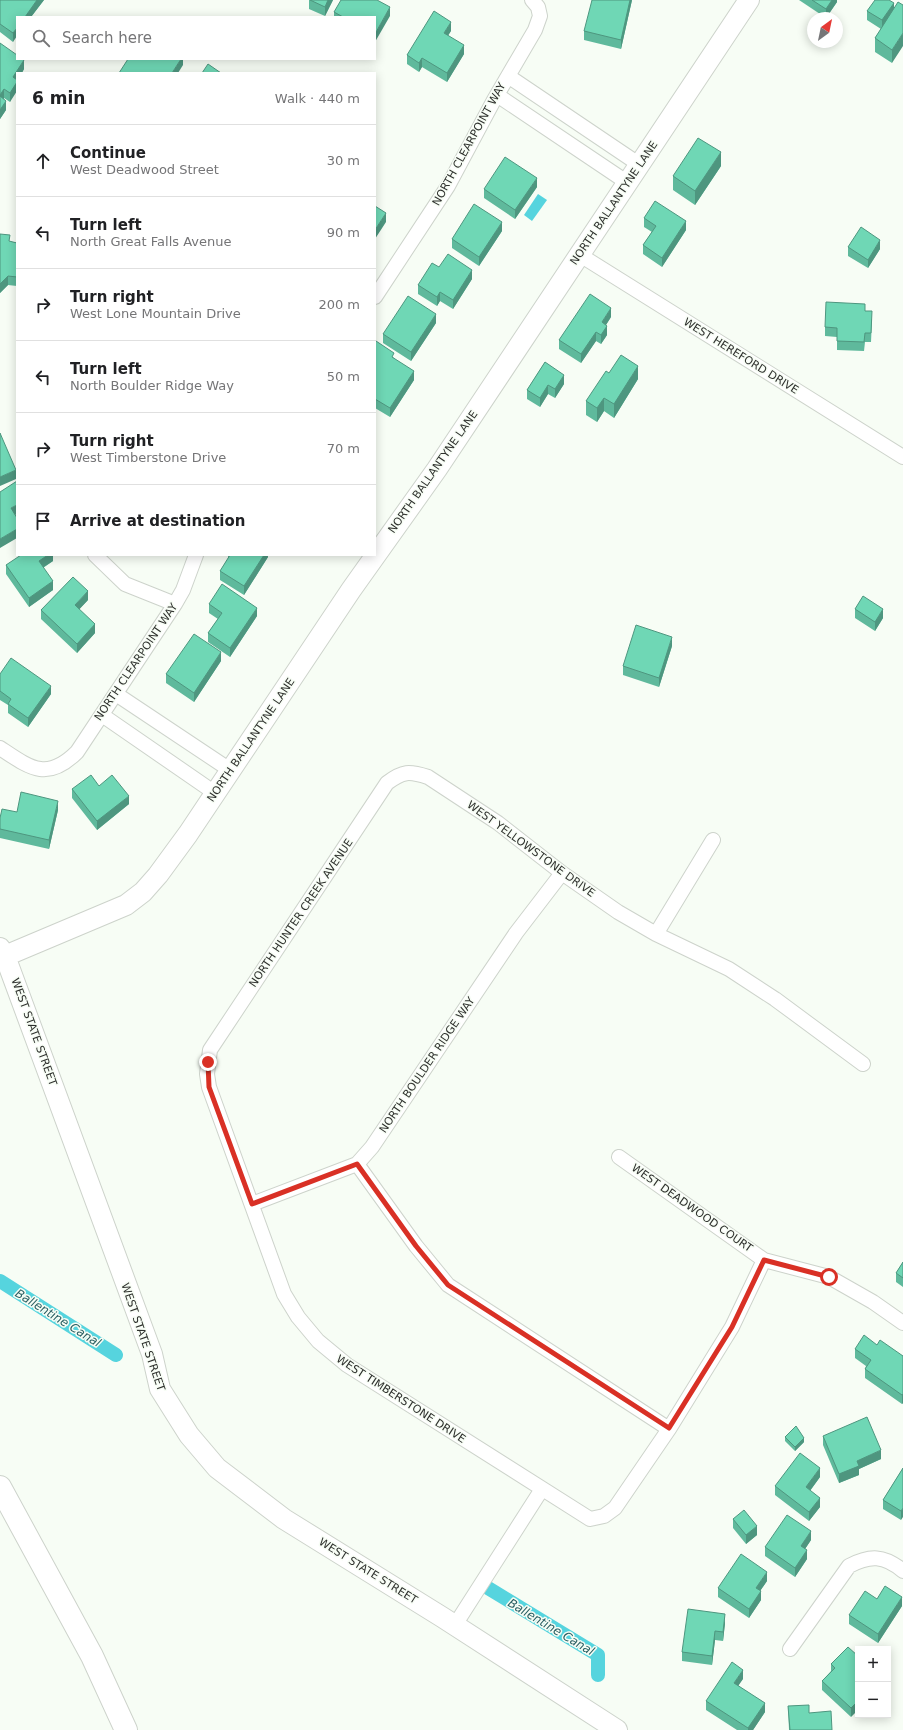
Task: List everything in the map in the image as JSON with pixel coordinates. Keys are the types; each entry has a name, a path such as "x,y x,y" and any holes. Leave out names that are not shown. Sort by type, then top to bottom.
{"main road":[{"path":"0,1487 92,1656 126,1730"}],"street":[{"name":"NORTH BALLANTYNE LANE","path":"376,555 437,469 749,0"},
{"name":"NORTH CLEARPOINT WAY","path":"376,294 448,186 497,95 535,30 540,16 535,4"},
{"path":"508,76 640,165"},
{"path":"497,95 628,183"},
{"name":"WEST HEREFORD DRIVE","path":"580,255 903,457"},
{"path":"95,556 125,584 175,604"},
{"name":"NORTH CLEARPOINT WAY","path":"0,748 30,768 46,769 66,763 77,752 175,604 183,590 196,556"},
{"name":"NORTH BALLANTYNE LANE","path":"3,952 99,918 126,905 143,892 162,869 215,793 375,556"},
{"path":"116,694 230,770"},
{"path":"102,714 215,793"},
{"name":"WEST YELLOWSTONE DRIVE","path":"404,772 416,773 428,777 498,823 562,873 656,934 729,968 775,998 863,1064"},
{"name":"NORTH HUNTER CREEK AVENUE","path":"208,1062 215,1041 387,782 404,772"},
{"path":"656,934 713,840"},
{"name":"NORTH BOULDER RIDGE WAY","path":"252,1204 357,1164 372,1147 516,933 562,873"},
{"name":"WEST STATE STREET","path":"3,952 27,1012 90,1189 152,1354 160,1389 189,1435 217,1468 284,1519 617,1730"},
{"name":"WEST TIMBERSTONE DRIVE","path":"208,1062 209,1087 284,1294 298,1317 318,1341 347,1365 590,1519 604,1516 615,1508 669,1428"},
{"name":"WEST DEADWOOD COURT","path":"619,1157 764,1260"},
{"path":"357,1164 416,1246 448,1285 669,1428 732,1327 764,1260 829,1277 873,1302 903,1323"},
{"path":"455,1626 542,1489"},
{"path":"790,1648 849,1566 863,1559 879,1558 894,1564 903,1572"}],"water":[{"path":"538,194 547,200 532,221 524,215"}],"building":[{"path":"0,0 37,0 26,16 16,16 16,29 13,33 0,24"},
{"path":"310,0 328,0 325,7"},
{"path":"341,0 377,0 390,7 376,32 376,16 341,16 334,12"},
{"path":"592,0 630,0 621,40 584,31"},
{"path":"812,0 832,0 826,9"},
{"path":"875,0 889,0 894,3 882,20 867,11"},
{"path":"898,2 903,5 903,33 892,50 875,38"},
{"path":"434,11 451,22 444,33 464,45 447,73 422,58 419,63 407,55"},
{"path":"0,43 16,54 16,60 24,60 13,77 16,79 16,84 10,93 4,89 0,95"},
{"path":"127,60 180,60 173,72 120,72"},
{"path":"208,64 220,72 203,72"},
{"path":"0,96 6,101 0,110"},
{"path":"698,138 721,152 695,191 673,176"},
{"path":"505,157 537,178 515,210 484,189"},
{"path":"655,201 686,221 662,258 643,245 656,226 644,218"},
{"path":"474,204 502,222 479,257 452,239"},
{"path":"376,207 386,213 376,228"},
{"path":"861,227 880,240 868,260 848,247"},
{"path":"0,234 10,235 9,241 16,243 16,277 8,276 0,284"},
{"path":"448,254 472,270 453,300 440,292 437,297 418,285 432,263 439,267"},
{"path":"590,294 611,308 602,322 607,326 601,335 596,332 581,354 559,340"},
{"path":"408,296 436,314 411,352 383,334"},
{"path":"826,302 865,304 865,311 872,311 871,333 865,333 864,342 837,341 837,328 825,327"},
{"path":"376,341 394,353 392,357 414,371 390,408 376,400"},
{"path":"621,355 638,366 614,404 604,398 597,408 586,401 606,371 609,373"},
{"path":"545,362 564,375 555,389 548,385 540,398 527,390"},
{"path":"0,433 16,470 0,477"},
{"path":"16,482 16,506 11,508 16,516 16,530 0,539 0,492"},
{"path":"20,556 46,556 39,561 53,581 29,598 6,565"},
{"path":"229,556 263,556 244,586 220,571"},
{"path":"73,577 88,591 75,605 95,624 77,644 41,610"},
{"path":"222,584 257,608 230,648 208,633 222,613 209,604"},
{"path":"863,596 883,609 875,622 855,609"},
{"path":"636,625 672,637 659,678 623,666"},
{"path":"194,634 221,652 194,693 166,674"},
{"path":"11,658 51,686 28,718 8,704 11,699 0,691 0,674"},
{"path":"91,775 99,786 112,775 129,796 97,821 72,789"},
{"path":"21,792 58,801 49,840 0,829 2,809 17,812"},
{"path":"903,1262 903,1278 896,1273"},
{"path":"864,1335 877,1345 880,1340 903,1356 902,1395 865,1369 871,1360 855,1349"},
{"path":"867,1417 881,1450 857,1461 859,1466 839,1474 823,1436"},
{"path":"796,1426 804,1438 795,1447 785,1437"},
{"path":"800,1453 820,1468 806,1487 820,1498 809,1512 775,1486"},
{"path":"903,1468 903,1508 901,1511 883,1500"},
{"path":"744,1510 757,1526 746,1535 733,1519"},
{"path":"787,1515 811,1531 801,1546 807,1550 795,1568 765,1547"},
{"path":"741,1554 767,1572 756,1588 761,1591 749,1609 718,1588"},
{"path":"885,1586 902,1597 878,1634 849,1615 865,1591 877,1599"},
{"path":"688,1609 725,1614 723,1632 715,1631 712,1656 682,1652"},
{"path":"848,1647 855,1653 855,1704 851,1708 822,1681 835,1668 831,1664"},
{"path":"732,1662 743,1670 734,1683 765,1703 748,1728 706,1701"},
{"path":"809,1705 809,1713 831,1711 832,1730 790,1730 788,1706"}],"waterway":[{"name":"Ballentine Canal","path":"0,1281 116,1355"},
{"name":"Ballentine Canal","path":"488,1588 598,1655 598,1675"}],"route":[{"path":"208,1062 207,1074 209,1087 252,1204 340,1172 357,1164 416,1246 448,1285 669,1428 732,1327 764,1260 829,1277"}]}
